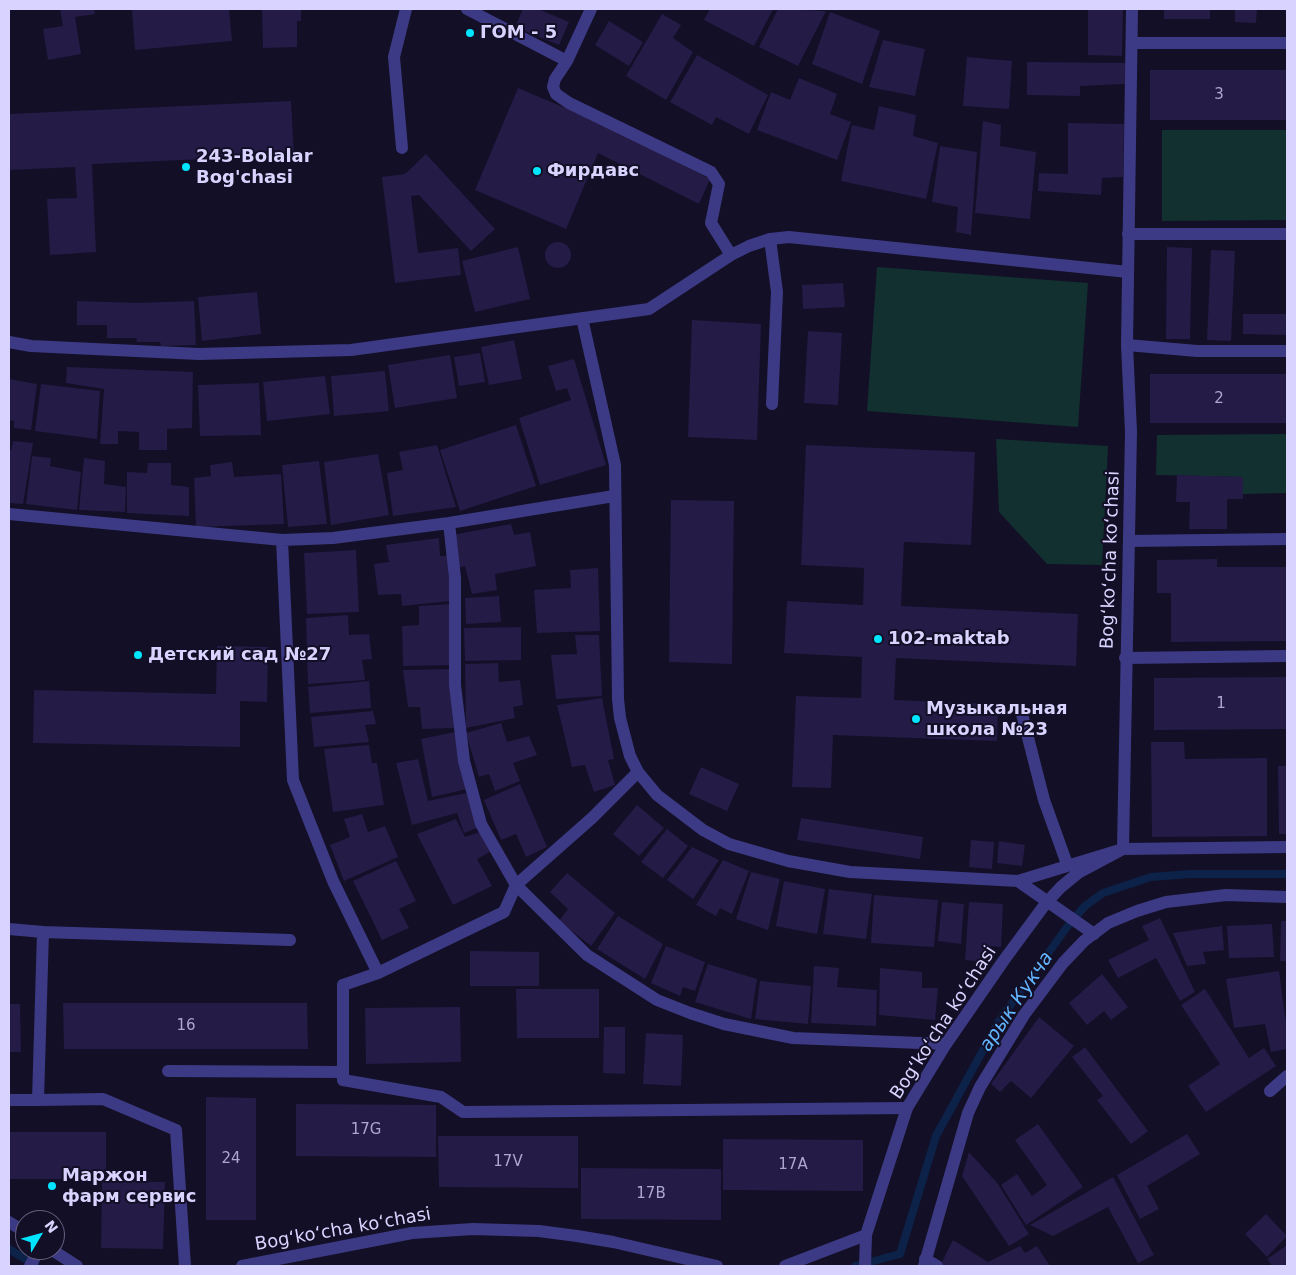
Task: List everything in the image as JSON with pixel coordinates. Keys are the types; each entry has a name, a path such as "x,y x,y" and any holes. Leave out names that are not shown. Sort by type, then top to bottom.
{"street":[{"path":"402,148 394,57 406,9"},
{"path":"467,9 567,61"},
{"path":"591,9 567,61 555,79 553,87 556,94 569,103 711,172 719,184 711,223 731,255"},
{"name":"Bogʻkoʻcha koʻchasi","path":"1123,849 1125,658 1132,432 1127,345 1132,9"},
{"path":"1132,43 1287,43"},
{"path":"1128,234 1287,234"},
{"path":"9,342 31,346 199,354 351,350 649,309 731,255 770,239 808,238 1128,272"},
{"path":"770,239 777,292 772,404"},
{"path":"582,318 615,465 618,699 620,718 630,756 638,772 656,795 679,814 729,844 759,854 850,872 1018,880 1123,849"},
{"path":"1127,345 1197,352 1287,351"},
{"path":"9,514 282,540 333,538 614,496"},
{"path":"449,522 455,578 455,685 464,761 481,824 516,886 587,955 656,1000 690,1013 733,1026 793,1038 946,1044"},
{"path":"1129,541 1287,539"},
{"path":"282,540 293,780 333,881 378,973"},
{"path":"1125,658 1287,656"},
{"path":"1022,714 1044,800 1067,864"},
{"path":"343,1076 343,985 378,973 504,912 516,886 592,818 638,772"},
{"name":"Bogʻkoʻcha koʻchasi","path":"865,1266 866,1235 907,1108 946,1044 1078,873 1123,849 1287,847"},
{"path":"1018,880 1051,906 1090,931"},
{"path":"937,1266 924,1262 968,1113 980,1087 1009,1037 1043,989 1090,931 1137,911 1166,902 1226,895 1287,897"},
{"path":"9,929 43,932 290,940"},
{"path":"38,1100 43,932"},
{"path":"168,1071 343,1076 441,1097 463,1112 907,1108"},
{"path":"1270,1091 1287,1076"},
{"path":"9,1100 103,1099 176,1130 185,1266"},
{"name":"Bogʻkoʻcha koʻchasi","path":"242,1266 412,1233 473,1229 539,1231 577,1236 613,1242 717,1266"},
{"path":"785,1266 866,1235"},
{"path":"65,1258 77,1266"}],"green space":[{"path":"1162,130 1287,130 1287,220 1162,221"},
{"path":"877,267 1088,283 1078,427 867,411"},
{"path":"1287,434 1287,493 1243,494 1243,477 1156,475 1157,435"},
{"path":"996,439 1108,446 1102,565 1047,564 999,512"}],"building":[{"path":"60,9 94,9 95,14 75,17 81,54 48,60 43,29 63,26"},
{"path":"132,9 229,9 232,41 135,50"},
{"path":"262,9 301,9 301,21 297,21 297,47 263,48"},
{"path":"523,9 538,9 569,22 559,45 515,27"},
{"path":"710,9 773,9 754,46 704,20"},
{"path":"778,9 826,11 798,66 759,47"},
{"path":"1088,9 1123,9 1122,56 1088,55"},
{"path":"1164,9 1210,9 1210,19 1164,19"},
{"path":"1235,9 1257,9 1256,23 1235,22"},
{"path":"830,12 880,31 862,84 812,64"},
{"path":"662,14 681,25 673,38 693,52 666,100 626,76"},
{"path":"609,21 643,42 629,66 595,45"},
{"path":"883,40 925,49 915,96 869,87"},
{"path":"697,55 768,95 749,134 716,117 712,125 670,102"},
{"path":"967,57 1012,61 1009,109 963,106"},
{"path":"1027,62 1125,63 1125,84 1080,86 1080,96 1027,95"},
{"path":"1150,70 1287,70 1287,120 1150,120"},
{"path":"799,78 837,94 830,114 851,122 837,160 757,130 771,92 790,100"},
{"name":"Фирдавс","path":"518,88 610,127 710,179 699,204 598,153 566,229 475,190"},
{"path":"291,101 294,155 92,164 96,252 50,255 47,199 77,198 75,167 9,170 9,114"},
{"path":"879,106 916,115 913,136 938,143 926,199 841,181 852,125 874,130"},
{"path":"983,121 1001,125 1000,146 1036,152 1030,219 975,213"},
{"path":"1068,123 1124,124 1123,177 1102,178 1101,195 1038,191 1039,173 1068,174"},
{"path":"940,146 977,152 971,235 956,232 958,207 932,202"},
{"path":"426,154 495,229 471,251 419,195 411,196 418,253 458,248 461,275 395,283 382,177 405,174"},
{"path":"558,242 567,246 571,255 567,264 558,268 549,264 545,255 549,246"},
{"path":"518,247 530,299 475,312 462,261"},
{"path":"1167,247 1192,248 1190,339 1166,339"},
{"path":"1211,250 1235,251 1231,341 1207,340"},
{"path":"843,283 845,307 803,309 802,285"},
{"path":"257,292 261,334 202,341 198,297"},
{"path":"77,301 137,303 194,301 196,345 161,346 160,342 137,342 136,338 107,338 107,325 77,325"},
{"path":"1243,314 1287,314 1287,335 1243,334"},
{"path":"692,320 761,324 757,440 688,437"},
{"path":"808,331 842,333 838,405 804,403"},
{"path":"514,340 522,379 489,385 481,347"},
{"path":"480,353 485,382 459,386 454,357"},
{"path":"450,355 457,398 395,408 388,365"},
{"path":"574,359 606,465 540,485 519,418 571,400 567,388 556,391 548,366"},
{"path":"67,367 193,372 192,428 167,429 167,450 139,450 139,432 118,431 118,444 100,444 104,389 66,383"},
{"path":"385,371 389,411 334,416 331,376"},
{"path":"1150,374 1287,374 1287,423 1150,423"},
{"path":"325,376 330,414 267,421 263,382"},
{"path":"9,379 37,384 31,430 14,428 14,421 9,420"},
{"path":"259,383 261,435 200,436 198,385"},
{"path":"41,384 100,391 97,439 35,431"},
{"path":"516,425 536,486 460,511 440,450"},
{"path":"13,441 33,443 23,504 9,503 9,450 11,451"},
{"path":"437,445 456,507 393,516 387,473 403,470 399,452"},
{"path":"806,445 975,452 971,545 904,542 901,606 1078,614 1076,666 896,658 894,700 998,704 997,741 833,735 831,788 792,787 796,696 861,698 862,657 784,653 787,601 863,605 864,568 801,565"},
{"path":"378,454 389,515 331,525 324,462"},
{"path":"32,456 51,458 50,466 81,472 77,510 26,504"},
{"path":"84,458 105,461 104,484 126,487 125,512 79,510"},
{"path":"319,461 327,524 288,527 282,465"},
{"path":"232,462 234,477 281,474 284,524 196,527 194,478 211,476 210,465"},
{"path":"148,463 171,463 171,485 189,487 189,516 127,513 127,472 147,473"},
{"path":"1177,475 1243,477 1243,499 1227,499 1227,529 1189,529 1190,502 1176,502"},
{"path":"671,500 734,501 732,664 669,662"},
{"path":"511,524 514,535 530,532 536,566 495,574 497,590 472,594 465,566 457,568 452,535"},
{"path":"439,538 440,556 447,556 451,601 402,606 401,594 378,595 374,564 389,562 386,545"},
{"path":"356,550 359,612 307,614 304,553"},
{"path":"1217,559 1217,567 1287,567 1287,641 1171,642 1171,593 1157,593 1157,560"},
{"path":"598,568 600,631 537,633 534,590 571,588 570,570"},
{"path":"499,596 501,622 466,624 465,598"},
{"path":"452,604 454,665 403,666 402,626 419,625 419,606"},
{"path":"348,615 349,635 369,634 372,659 362,660 365,680 308,684 306,618"},
{"path":"521,627 521,660 465,661 464,628"},
{"path":"575,635 599,635 602,696 556,699 551,655 577,654"},
{"path":"217,646 268,647 267,702 240,701 240,747 33,743 34,690 216,694"},
{"path":"498,663 499,682 520,680 523,705 513,707 515,718 466,728 465,664"},
{"path":"453,669 456,728 422,729 420,707 408,707 403,670"},
{"path":"1287,677 1287,729 1154,730 1154,678"},
{"path":"369,681 371,708 310,713 308,687"},
{"path":"602,698 614,759 608,760 615,785 594,792 585,765 572,767 557,705"},
{"path":"373,711 376,724 365,725 369,742 314,747 311,717"},
{"path":"501,723 507,742 529,736 537,755 513,763 520,781 495,791 489,774 479,777 466,733"},
{"path":"455,732 467,789 432,797 421,739"},
{"path":"1151,742 1184,742 1185,759 1267,758 1267,836 1152,837"},
{"path":"369,745 372,763 377,763 384,805 333,812 324,749"},
{"path":"418,759 428,801 466,793 479,827 464,833 457,813 412,825 396,763"},
{"path":"1278,766 1287,766 1287,834 1279,834"},
{"path":"701,767 739,784 727,811 689,794"},
{"path":"520,784 547,847 526,857 516,834 501,840 484,800"},
{"path":"637,805 664,828 639,856 613,834"},
{"path":"362,814 368,832 385,826 398,857 344,881 330,845 350,837 344,819"},
{"path":"801,818 923,837 920,859 797,840"},
{"path":"456,819 465,837 483,831 492,851 477,859 492,886 453,905 417,834"},
{"path":"667,829 688,846 663,878 641,862"},
{"path":"971,840 994,842 992,869 969,867"},
{"path":"999,841 1025,845 1022,866 997,863"},
{"path":"692,847 719,860 693,899 667,880"},
{"path":"723,860 749,871 732,914 720,908 716,916 696,905"},
{"path":"396,861 416,901 399,909 409,928 382,940 353,881"},
{"path":"751,872 780,879 768,930 736,919"},
{"path":"567,873 615,913 591,946 559,921 568,909 550,892"},
{"path":"784,881 825,889 817,934 776,926"},
{"path":"829,889 872,894 866,939 823,934"},
{"path":"874,895 938,900 934,947 871,943"},
{"path":"942,902 964,904 961,944 938,941"},
{"path":"969,902 1003,904 1001,947 987,946 986,962 965,960"},
{"path":"618,916 663,944 645,979 597,949"},
{"path":"1160,918 1195,992 1180,1001 1156,958 1118,978 1108,960 1149,940 1142,926"},
{"path":"1281,921 1287,921 1287,961 1280,961"},
{"path":"1272,924 1274,957 1229,958 1227,926"},
{"path":"1222,926 1224,950 1203,952 1206,964 1187,966 1173,933"},
{"path":"666,946 705,962 695,991 683,987 680,996 651,983"},
{"path":"470,951 539,952 539,986 470,986"},
{"path":"708,964 757,979 751,1019 695,1002"},
{"path":"814,966 839,968 837,987 877,990 876,1026 811,1023"},
{"path":"880,968 922,972 922,988 938,988 935,1020 879,1015"},
{"path":"1279,971 1287,1031 1287,1049 1271,1052 1265,1024 1234,1028 1226,979"},
{"path":"1102,974 1128,1007 1111,1020 1104,1011 1087,1025 1069,1003"},
{"path":"760,981 811,986 808,1024 755,1019"},
{"path":"516,989 599,989 599,1038 517,1038"},
{"path":"1205,989 1249,1058 1264,1048 1276,1066 1206,1112 1188,1086 1220,1064 1181,1005"},
{"path":"63,1003 307,1003 308,1049 64,1049"},
{"path":"9,1004 20,1004 21,1052 9,1052"},
{"path":"460,1007 461,1062 366,1064 365,1008"},
{"path":"1039,1017 1074,1046 1031,1098 1011,1081 1000,1092 991,1084"},
{"path":"604,1027 625,1027 625,1074 603,1073"},
{"path":"646,1033 683,1035 681,1086 643,1084"},
{"path":"1085,1047 1148,1131 1131,1144 1097,1100 1103,1096 1072,1057"},
{"path":"206,1097 256,1098 256,1220 206,1220"},
{"path":"296,1104 436,1105 436,1157 296,1156"},
{"path":"1038,1124 1083,1187 1026,1225 1001,1185 1017,1174 1032,1196 1047,1185 1015,1140"},
{"path":"9,1132 106,1132 106,1179 9,1179"},
{"path":"1187,1134 1200,1154 1147,1186 1159,1209 1140,1219 1117,1175"},
{"path":"438,1136 578,1136 578,1188 439,1187"},
{"path":"723,1139 863,1140 863,1191 723,1190"},
{"path":"969,1152 998,1184 1029,1234 1009,1246 962,1176"},
{"path":"581,1168 721,1169 721,1220 581,1219"},
{"path":"1113,1177 1154,1255 1138,1263 1108,1207 1053,1236 1030,1225"},
{"path":"102,1181 165,1182 163,1249 101,1248"},
{"path":"1266,1214 1287,1236 1267,1257 1245,1234"},
{"path":"953,1240 988,1262 1020,1246 1025,1253 1037,1246 1050,1266 945,1266 941,1264"},
{"path":"1287,1245 1287,1266 1272,1266 1267,1259"}],"waterway":[{"name":"арык Кукча","path":"855,1266 900,1254 936,1136 999,1021 1070,923 1085,906 1103,893 1151,877 1190,874 1287,874"},
{"name":"арык Кукча","path":"9,1249 35,1265"}],"place":[{"name":"ГОМ - 5","path":"470,33"},
{"name":"243-Bolalar Bog'chasi","path":"186,167"},
{"name":"Фирдавс","path":"537,171"},
{"name":"102-maktab","path":"878,639"},
{"name":"Детский сад №27","path":"138,655"},
{"name":"Музыкальная школа №23","path":"916,719"},
{"name":"Маржон фарм сервис","path":"52,1186"}]}
